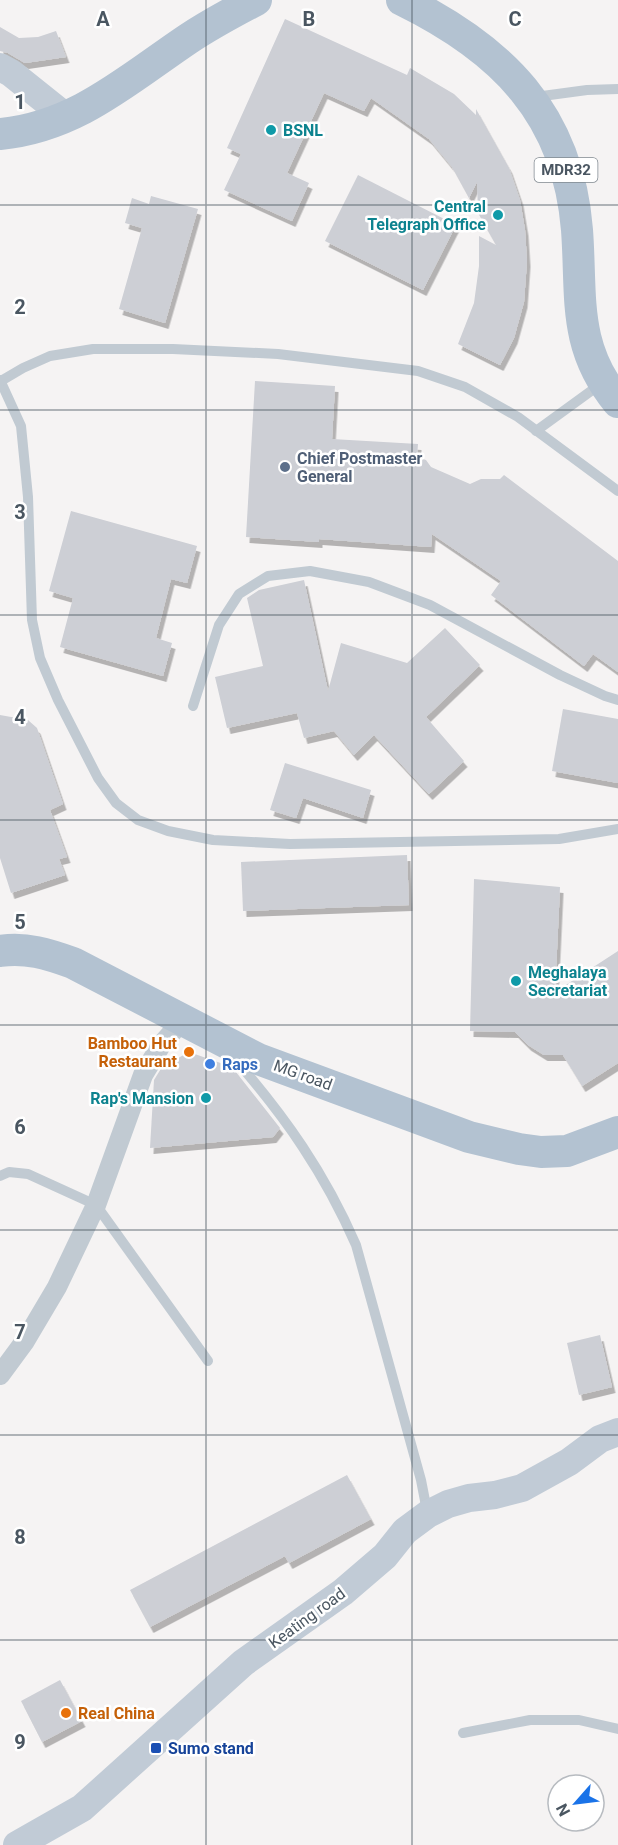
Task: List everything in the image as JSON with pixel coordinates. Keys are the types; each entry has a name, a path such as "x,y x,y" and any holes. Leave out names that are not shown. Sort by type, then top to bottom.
{"main road":[{"path":"0,134 16,133 39,127 66,117 110,94 188,39 256,0"},
{"name":"MDR32","path":"402,0 440,19 467,37 502,67 530,98 557,141 565,166 577,228 581,316 588,350 610,393"},
{"name":"MG road","path":"0,951 17,949 47,954 73,963 258,1059 469,1137 541,1152 567,1150 618,1132"}],"street":[{"path":"0,68 11,73 66,117"},
{"path":"0,1375 25,1341 57,1287 96,1205 143,1075 160,1045 183,1020"},
{"name":"Keating road","path":"16,1845 82,1808 243,1664 343,1592 385,1556 405,1531 428,1514 448,1504 522,1488 569,1462 600,1439 618,1432"}],"lane":[{"path":"530,98 587,90 618,89"},
{"path":"618,491 518,417 465,387 418,371 278,354 173,349 93,349 50,357 22,368 1,380 21,426 28,497 32,620 40,658 58,700 98,778 116,803 138,820 168,831 213,840 290,844 559,839 618,829"},
{"path":"536,431 610,393"},
{"path":"193,706 219,625 239,594 268,576 309,572 369,582 430,605 560,675 618,700"},
{"path":"214,1036 269,1098 290,1126 319,1170 340,1209 356,1245 421,1480 428,1514"},
{"path":"0,1176 9,1172 28,1174 96,1205 208,1360"},
{"path":"463,1733 530,1720 579,1720 618,1728"}],"building":[{"path":"285,19 407,75 410,68 454,94 476,115 476,109 509,168 520,200 525,230 527,261 524,302 514,338 500,365 458,344 474,303 479,266 479,236 496,245 478,213 477,182 469,198 452,167 429,139 371,98 364,111 324,93 287,173 309,183 292,221 224,190 241,154 227,148"},
{"path":"0,27 19,38 38,37 56,31 66,57 25,63 0,51"},
{"path":"358,175 456,225 423,290 325,241"},
{"path":"151,196 198,209 165,323 119,309 142,228 125,223 132,198 149,204"},
{"path":"255,381 335,386 332,439 418,444 417,457 426,460 431,467 470,484 481,479 500,479 504,475 618,561 618,672 593,654 584,666 491,595 501,581 432,534 431,547 319,539 319,542 246,537"},
{"path":"71,511 197,546 187,583 171,579 156,638 172,643 163,676 60,647 73,598 49,591"},
{"path":"304,580 328,691 341,643 407,663 445,628 480,665 426,717 464,761 429,794 374,735 354,755 334,731 304,738 297,713 227,728 215,677 263,666 247,598 259,590"},
{"path":"563,709 618,719 618,783 552,771"},
{"path":"0,715 28,720 37,728 63,804 50,810 67,857 59,859 65,875 11,893 0,858"},
{"path":"285,763 371,790 363,818 303,798 296,818 270,810"},
{"path":"407,855 409,905 243,911 241,862"},
{"name":"Meghalaya Secretariat","path":"474,879 560,887 555,992 618,951 618,1063 582,1086 563,1055 544,1055 528,1045 515,1032 470,1031"},
{"name":"Rap's Mansion","path":"189,1052 232,1067 280,1128 273,1137 150,1148 154,1080 162,1067"},
{"path":"600,1335 612,1387 579,1395 567,1343"},
{"path":"347,1475 371,1519 289,1563 285,1556 150,1627 130,1590"},
{"path":"60,1680 82,1721 42,1742 21,1701"}],"place":[{"name":"BSNL","path":"271,130"},
{"name":"Central Telegraph Office","path":"498,215"},
{"name":"Chief Postmaster General","path":"285,467"},
{"name":"Meghalaya Secretariat","path":"516,981"},
{"name":"Bamboo Hut Restaurant","path":"189,1052"},
{"name":"Raps","path":"210,1064"},
{"name":"Rap's Mansion","path":"206,1098"},
{"name":"Real China","path":"66,1713"},
{"name":"Sumo stand","path":"156,1748"}]}
